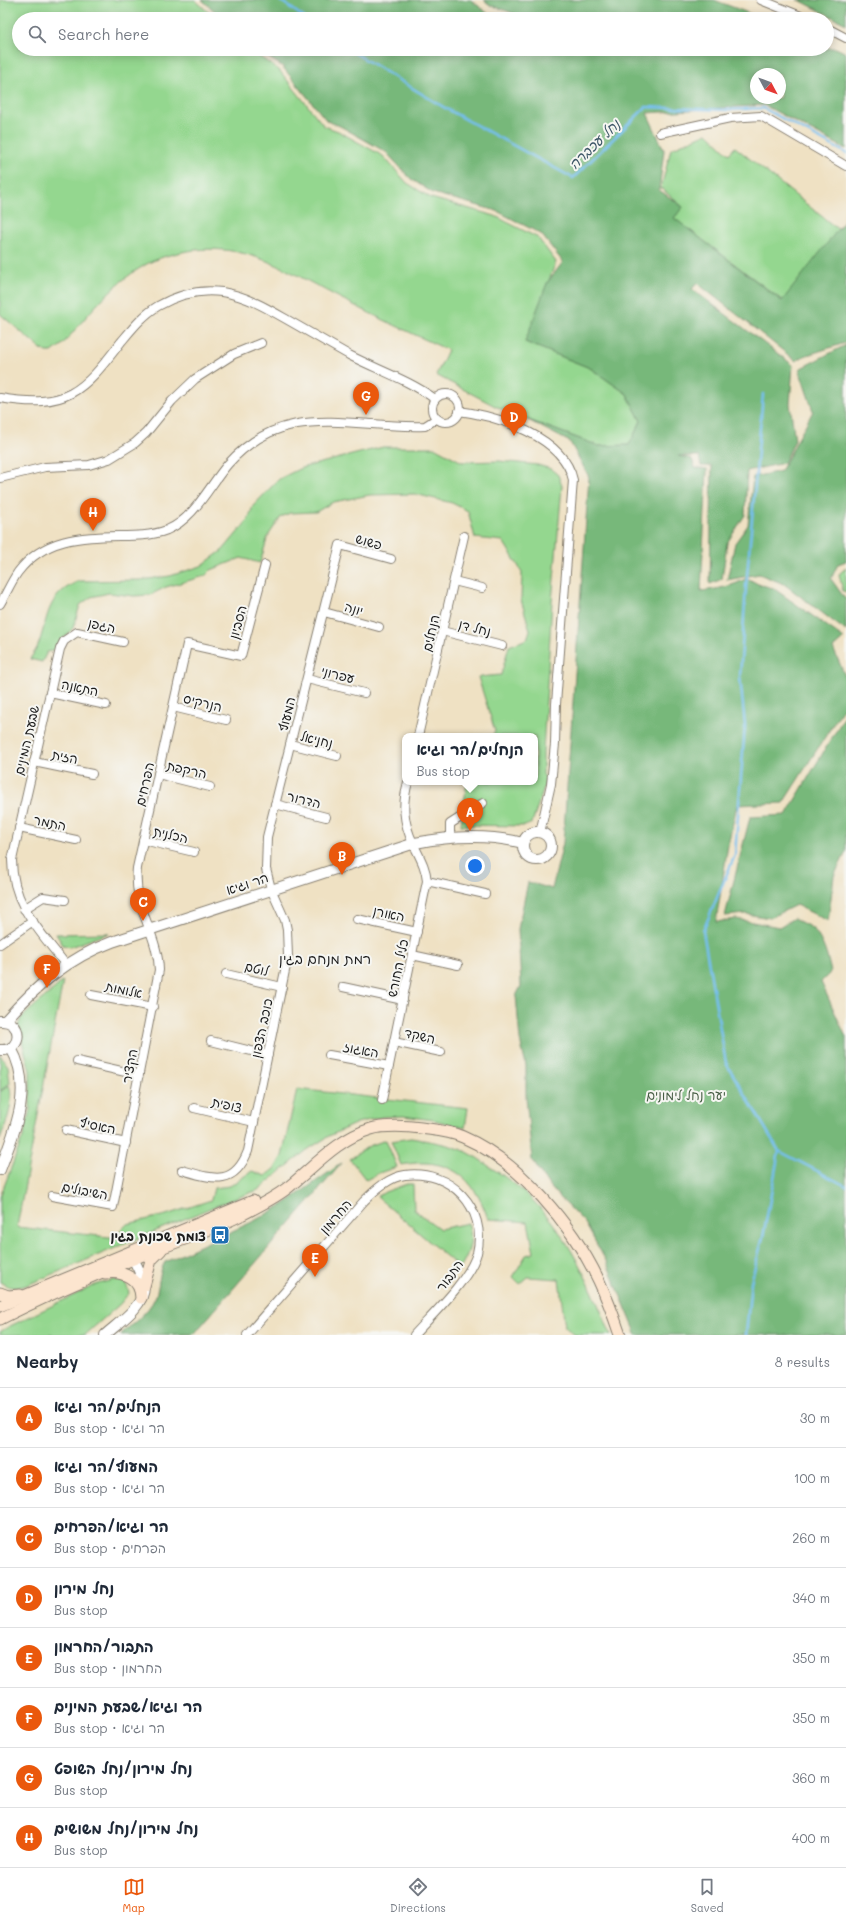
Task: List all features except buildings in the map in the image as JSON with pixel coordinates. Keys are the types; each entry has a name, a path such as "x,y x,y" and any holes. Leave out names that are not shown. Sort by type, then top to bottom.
{"main road":[{"path":"0,1319 98,1274 132,1255 166,1246 228,1221 284,1190 327,1153 345,1141 372,1128 410,1127 446,1132 462,1137 485,1150 532,1185 566,1226 599,1280 620,1335"},
{"path":"0,1306 32,1292 132,1255 263,1197 284,1190"},
{"path":"144,1286 151,1260 166,1246"},
{"path":"98,1274 111,1272 125,1274 138,1284 141,1290 141,1298"},
{"path":"0,1293 17,1296 32,1292"}],"street":[{"path":"761,0 791,12"},
{"path":"834,32 846,38"},
{"path":"660,133 730,118 761,116 846,166"},
{"path":"0,398 25,403 52,401 70,394 93,376 143,317 170,300 186,294 203,291 220,292 252,300 350,355 421,389 435,399"},
{"path":"0,478 45,467 89,465 109,459 135,443 146,433 172,401 195,379 234,354 261,343"},
{"path":"442,395 452,395 460,404 460,411 454,420 445,423 436,419 432,410 435,399 442,395"},
{"path":"460,411 489,416 544,441 564,459 571,472 572,480 556,704 556,744 551,784 540,833"},
{"path":"0,604 18,572 26,564 55,544 76,537 142,536 157,533 173,527 191,512 240,452 253,442 281,429 297,424 329,421 425,426 436,419"},
{"name":"הנחלים","path":"419,733 464,536"},
{"name":"פשוש","path":"340,545 391,559"},
{"name":"המעוף","path":"271,889 266,869 265,853 267,837 340,545"},
{"name":"הסביון","path":"188,644 241,656 265,565"},
{"path":"454,581 482,588"},
{"name":"יונה","path":"324,612 379,627"},
{"name":"הגפן","path":"60,649 64,642 77,632 123,642"},
{"name":"נחל דן","path":"442,632 502,646"},
{"name":"הפרחים","path":"148,930 137,895 136,881 143,840 188,644"},
{"name":"שבעת המינים","path":"60,649 12,860 12,875 15,888 24,909 66,965"},
{"name":"עפרוני","path":"307,679 364,693"},
{"name":"התאנה","path":"50,693 106,705"},
{"name":"הנרקיס","path":"173,706 226,720"},
{"name":"נחניאל","path":"290,744 337,756"},
{"name":"הזית","path":"34,762 92,774"},
{"name":"הרקפת","path":"158,774 210,787"},
{"path":"407,785 404,796 405,825 413,844"},
{"name":"הדרור","path":"275,804 326,817"},
{"path":"450,838 450,824 483,804"},
{"name":"התמר","path":"19,828 76,840"},
{"path":"532,833 540,833 546,836 550,845 548,854 543,858 535,859 527,856 524,843 528,836 532,833"},
{"name":"הר וגיא","path":"3,1021 39,986 66,965 103,945 271,889 413,844 450,838 494,838 524,843"},
{"name":"הכלנית","path":"143,840 194,852"},
{"name":"כליל החורש","path":"382,1100 427,881 424,864 413,844"},
{"path":"427,881 485,894"},
{"name":"כוכב הצפון","path":"182,1170 208,1178 222,1178 237,1170 244,1163 254,1122 288,956 285,920 271,889"},
{"path":"24,909 43,897 65,900"},
{"name":"האורן","path":"357,919 416,932"},
{"path":"0,944 33,921"},
{"name":"הקציר","path":"113,1207 158,980 159,962 148,930"},
{"path":"412,955 458,966"},
{"name":"לוטם","path":"226,974 282,987"},
{"path":"343,987 403,1000"},
{"name":"אלומות","path":"91,995 153,1008"},
{"path":"0,1050 11,1048 16,1043 18,1033 13,1025 3,1021"},
{"path":"211,1041 268,1055"},
{"name":"השקד","path":"394,1042 441,1052"},
{"path":"0,1170 16,1128 22,1099 20,1069 11,1048"},
{"name":"האגוז","path":"329,1055 389,1066"},
{"path":"77,1061 139,1075"},
{"name":"צופית","path":"194,1108 254,1122"},
{"name":"האסיף","path":"66,1130 126,1143"},
{"name":"החרמון","path":"247,1335 364,1200 380,1185 403,1175 432,1177 446,1183 466,1198"},
{"name":"השיבולים","path":"52,1196 113,1207"},
{"name":"התבור","path":"414,1335 463,1279 477,1254 479,1228 473,1207 466,1198"},
{"path":"104,1335 132,1310 141,1298 144,1286 132,1255"}],"green space":[{"path":"0,0 195,0 208,12 12,12 12,56 258,56 279,70 324,126 338,131 383,156 407,183 431,198 495,216 538,238 556,262 525,342 590,368 627,394 641,421 629,445 599,446 526,419 495,406 436,375 448,350 370,313 267,261 247,254 227,250 205,249 182,252 163,257 150,263 121,281 91,311 63,344 52,352 46,352 40,348 0,314"},
{"path":"202,0 471,0 486,12 216,12"},
{"path":"484,0 714,0 746,12 510,12 490,5"},
{"path":"797,0 846,0 846,24 834,18 834,12 823,12"},
{"name":"יער נחל לימונים","path":"834,48 846,53 846,149 764,105 647,113 664,150 659,190 683,207 674,218 782,301 843,223 846,216 845,343 804,356 796,361 697,283 692,289 793,365 790,404 795,440 784,463 747,471 745,515 727,543 722,579 710,584 712,466 701,466 699,456 678,456 692,459 695,468 707,469 701,591 730,586 747,578 758,584 773,588 844,638 833,648 846,678 846,704 783,803 737,805 728,845 716,922 736,919 779,927 794,918 817,933 827,955 831,972 821,982 846,1037 846,1335 637,1335 606,1261 585,1223 550,1187 532,1160 526,1097 526,1066 520,1040 516,996 521,986 518,929 528,882 552,889 563,843 589,477 570,442 526,419 599,446 629,445 641,421 627,394 590,368 525,342 547,283 563,262 541,234 497,211 433,193 411,179 386,152 340,126 327,121 282,66 266,56 834,56"},
{"path":"707,133 729,154 735,147 840,231 783,301 674,218 683,207 661,188 671,149"},
{"path":"846,345 846,561 838,564 831,579 846,600 846,631 784,584 759,574 727,580 735,543 748,525 753,477 781,471 813,411 799,369"},
{"path":"383,447 434,447 462,462 499,461 538,465 551,469 558,475 562,486 552,602 543,751 543,775 547,778 532,823 525,826 461,825 467,785 538,785 538,733 494,733 495,731 478,677 501,675 509,646 527,639 530,630 521,600 522,572 503,541 475,538 468,511 452,503 415,494 370,495 333,502 316,512 290,513 281,517 268,536 260,563 241,558 211,570 205,576 166,587 150,595 134,596 109,593 91,597 80,605 73,628 52,651 47,652 42,662 30,659 38,645 51,606 55,599 69,586 79,581 141,580 170,576 201,566 223,550 248,520 253,506 279,479 301,468"},
{"path":"846,568 846,592 843,591 839,574"},
{"path":"846,714 846,852 834,876 828,921 796,905 770,918 746,914 725,916 750,817 786,815"},
{"path":"109,933 70,947 63,945 56,934"},
{"path":"63,981 17,1227 118,1238 120,1231 127,1224 166,1215 211,1200 214,1188 230,1186 252,1171 265,1176 275,1168 282,1156 297,1089 468,1108 465,1128 434,1120 403,1116 382,1117 357,1123 329,1136 307,1150 258,1190 213,1207 27,1285 19,1287 6,1286 0,1282 0,1197 24,1134 30,1109 30,1071 18,1026 21,1018"},
{"path":"0,1055 8,1066 10,1083 0,1091"},
{"path":"9,1085 11,1092 10,1106 0,1139 0,1092"},
{"path":"411,1138 447,1145 467,1152 513,1183 533,1201 565,1240 578,1262 611,1335 575,1335 565,1327 559,1279 528,1277 520,1284 513,1277 526,1255 534,1253 528,1222 488,1219 475,1191 457,1172 432,1164 418,1163 401,1165 391,1141"},
{"path":"386,1140 397,1167 379,1173 366,1180 350,1159 369,1146"},
{"path":"342,1163 194,1334 120,1335 148,1309 152,1303 157,1293 161,1271 165,1262 254,1221 284,1204"},
{"path":"407,1184 413,1184 414,1210 440,1229 468,1223 471,1236 470,1247 460,1268 377,1197 385,1192"},
{"path":"117,1279 125,1283 129,1293 120,1304 85,1335 0,1335 0,1332 8,1327 95,1285"}],"waterway":[{"name":"נחל עכברה","path":"280,0 296,12"},
{"name":"נחל עכברה","path":"360,56 445,108 573,178 646,107 728,110 763,108 846,153"},
{"path":"763,394 746,587 740,677 745,725 735,855 703,931 726,1063 779,1151 846,1186"},
{"path":"746,1335 751,1282 763,1237 779,1151"}],"place":[{"name":"נחל מירון/נחל השופט","path":"366,415"},
{"name":"נחל מירון","path":"514,436"},
{"name":"נחל מירון/נחל משושים","path":"93,531"},
{"name":"הנחלים/הר וגיא","path":"470,831"},
{"name":"המעוף/הר וגיא","path":"342,875"},
{"name":"הר וגיא/הפרחים","path":"143,921"},
{"name":"הר וגיא/שבעת המינים","path":"47,988"},
{"name":"צומת שכונת בגין","path":"220,1235"},
{"name":"התבור/החרמון","path":"315,1277"}],"district":[{"name":"רמת מנחם בגין","path":"325,958"}]}
